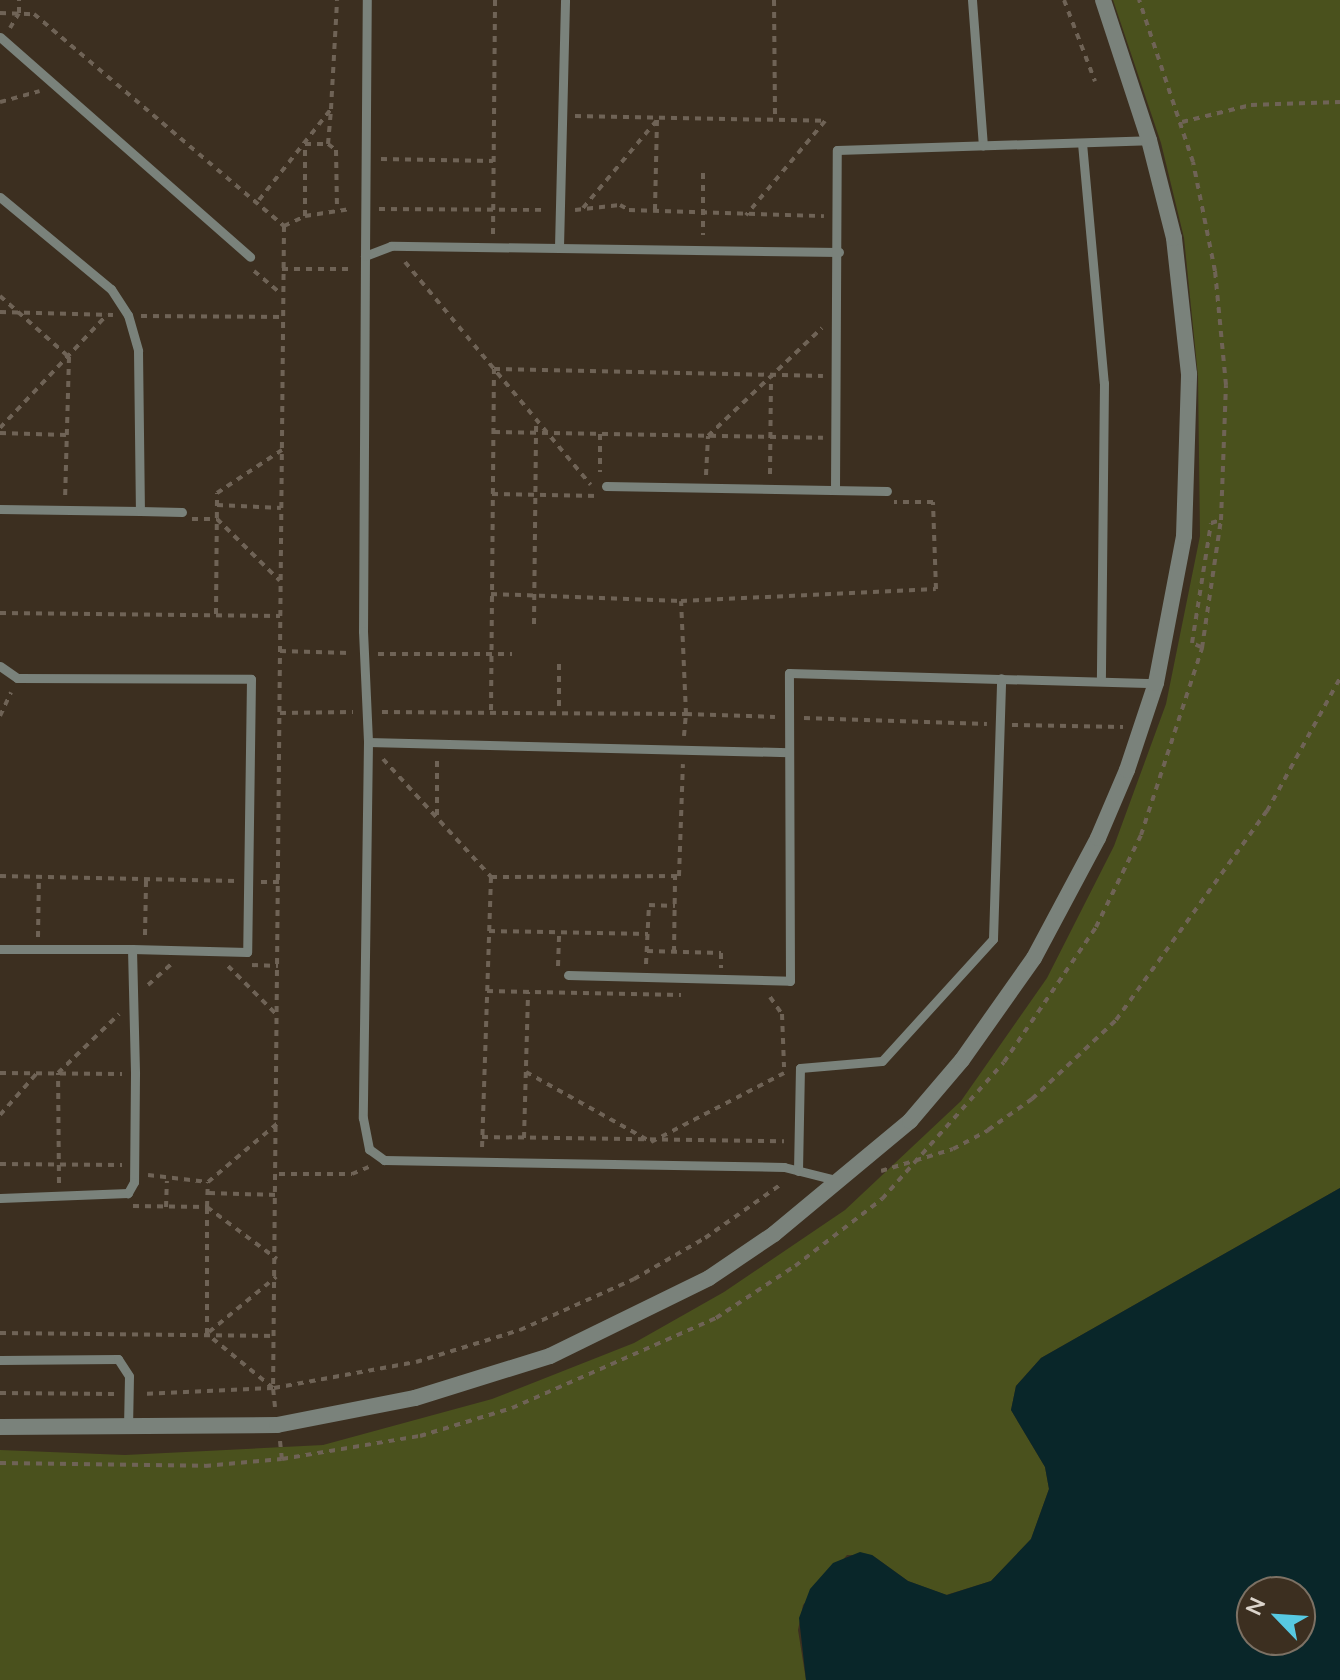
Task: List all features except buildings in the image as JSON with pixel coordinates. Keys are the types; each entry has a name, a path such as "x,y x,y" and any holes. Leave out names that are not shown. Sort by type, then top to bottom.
{"street":[{"path":"0,1427 128,1429 277,1425 415,1398 498,1375 616,1327 709,1278 843,1182 910,1121 962,1060 1034,958 1098,838 1143,727 1156,683 1184,536 1189,374 1174,238 1149,140 1103,0"}],"lane":[{"path":"367,0 363,653 368,742 363,1118 369,1149 384,1160 784,1167 843,1182"},
{"path":"559,247 565,0"},
{"path":"972,0 983,146"},
{"path":"1,38 250,257"},
{"path":"835,490 839,252 837,150 1149,140"},
{"path":"1082,143 1104,383 1101,681"},
{"path":"0,197 111,289 128,315 138,351 140,511"},
{"path":"365,256 391,246 839,252"},
{"path":"606,486 835,490 886,496"},
{"path":"0,509 182,512"},
{"path":"0,666 17,678 251,679 247,952 0,949"},
{"path":"568,975 790,981 789,673 1156,683"},
{"path":"798,1171 800,1068 882,1061 993,939 1001,678"},
{"path":"368,742 683,752 789,752"},
{"path":"0,1198 119,1197 134,1182 132,949"},
{"path":"0,1360 118,1359 129,1376 128,1429"}],"path":[{"path":"1,38 19,13 19,0"},
{"path":"328,144 337,0"},
{"path":"493,247 495,0"},
{"path":"774,0 775,120"},
{"path":"1064,0 1095,81"},
{"path":"0,1463 205,1466 282,1459 420,1436 512,1408 628,1361 716,1318 795,1266 882,1199 1004,1062 1096,927 1141,835 1202,648 1221,520 1226,385 1215,271 1182,122 1139,0"},
{"path":"0,13 34,14 258,200 284,226 279,1174 273,1388 276,1411"},
{"path":"0,102 42,90"},
{"path":"1182,122 1251,105 1340,102"},
{"path":"258,200 331,109"},
{"path":"560,116 825,121 746,215"},
{"path":"581,210 657,120"},
{"path":"655,211 657,120"},
{"path":"305,144 328,144 336,150 337,209"},
{"path":"305,144 305,216"},
{"path":"366,159 493,161"},
{"path":"702,251 703,173"},
{"path":"284,226 305,216 337,209 581,210 597,205 655,211 827,216"},
{"path":"391,246 601,496"},
{"path":"282,269 364,270"},
{"path":"0,296 69,357"},
{"path":"706,488 708,436 838,313"},
{"path":"0,431 107,315"},
{"path":"65,510 69,357"},
{"path":"494,369 837,376"},
{"path":"491,710 494,369"},
{"path":"769,488 771,376"},
{"path":"534,624 536,419"},
{"path":"0,431 66,435"},
{"path":"494,432 836,438"},
{"path":"600,434 601,496"},
{"path":"216,614 217,493 282,450"},
{"path":"492,494 601,496"},
{"path":"491,594 681,601 936,589 933,502 886,496"},
{"path":"217,505 281,508"},
{"path":"182,512 184,520 217,519 280,581"},
{"path":"1202,648 1192,643 1211,523 1221,520"},
{"path":"674,952 675,878 683,869 686,714 681,601"},
{"path":"0,613 280,616"},
{"path":"280,651 512,654"},
{"path":"559,664 559,712"},
{"path":"0,716 17,678"},
{"path":"873,1173 953,1149 988,1130 1032,1099 1116,1020 1267,811 1340,678"},
{"path":"280,713 491,710 1143,727"},
{"path":"368,742 491,877 481,1162"},
{"path":"437,757 437,817"},
{"path":"0,876 279,882"},
{"path":"38,949 39,876"},
{"path":"491,877 675,878"},
{"path":"644,994 649,905 675,906"},
{"path":"489,931 648,934"},
{"path":"647,951 721,953 720,979"},
{"path":"58,1199 58,1073 171,964"},
{"path":"226,965 278,1016"},
{"path":"487,991 690,995"},
{"path":"524,1138 528,992"},
{"path":"758,997 780,1005 784,1087"},
{"path":"120,1001 120,1028"},
{"path":"119,1058 119,1073"},
{"path":"526,1072 651,1142"},
{"path":"0,1073 135,1074"},
{"path":"0,1115 37,1073"},
{"path":"651,1142 784,1073"},
{"path":"207,1334 208,1182 279,1122"},
{"path":"0,1393 128,1394 273,1388 416,1362 520,1330 634,1279 705,1238 784,1182 784,1128"},
{"path":"482,1137 651,1142 784,1141"},
{"path":"279,1174 352,1174 384,1160"},
{"path":"0,1164 134,1165"},
{"path":"166,1207 167,1181"},
{"path":"209,1193 278,1195"},
{"path":"120,1206 207,1207 277,1259"},
{"path":"207,1334 276,1277"},
{"path":"0,1333 276,1336"},
{"path":"207,1334 273,1388"},
{"path":"279,1438 282,1459"}],"green space":[{"path":"1113,0 1340,0 1340,1188 1041,1358 1016,1386 1011,1410 1045,1467 1049,1489 1031,1539 991,1581 946,1595 908,1581 872,1555 847,1555 803,1605 798,1630 806,1680 0,1680 0,1450 125,1455 323,1445 492,1399 634,1343 724,1292 845,1210 961,1101 1047,978 1114,846 1166,704 1200,536 1198,376 1184,238 1161,143"}],"water":[{"path":"1340,1188 1340,1680 806,1680 799,1618 810,1589 833,1563 860,1552 872,1555 908,1581 947,1595 991,1581 1031,1539 1049,1489 1045,1467 1011,1410 1016,1386 1041,1358"}]}
